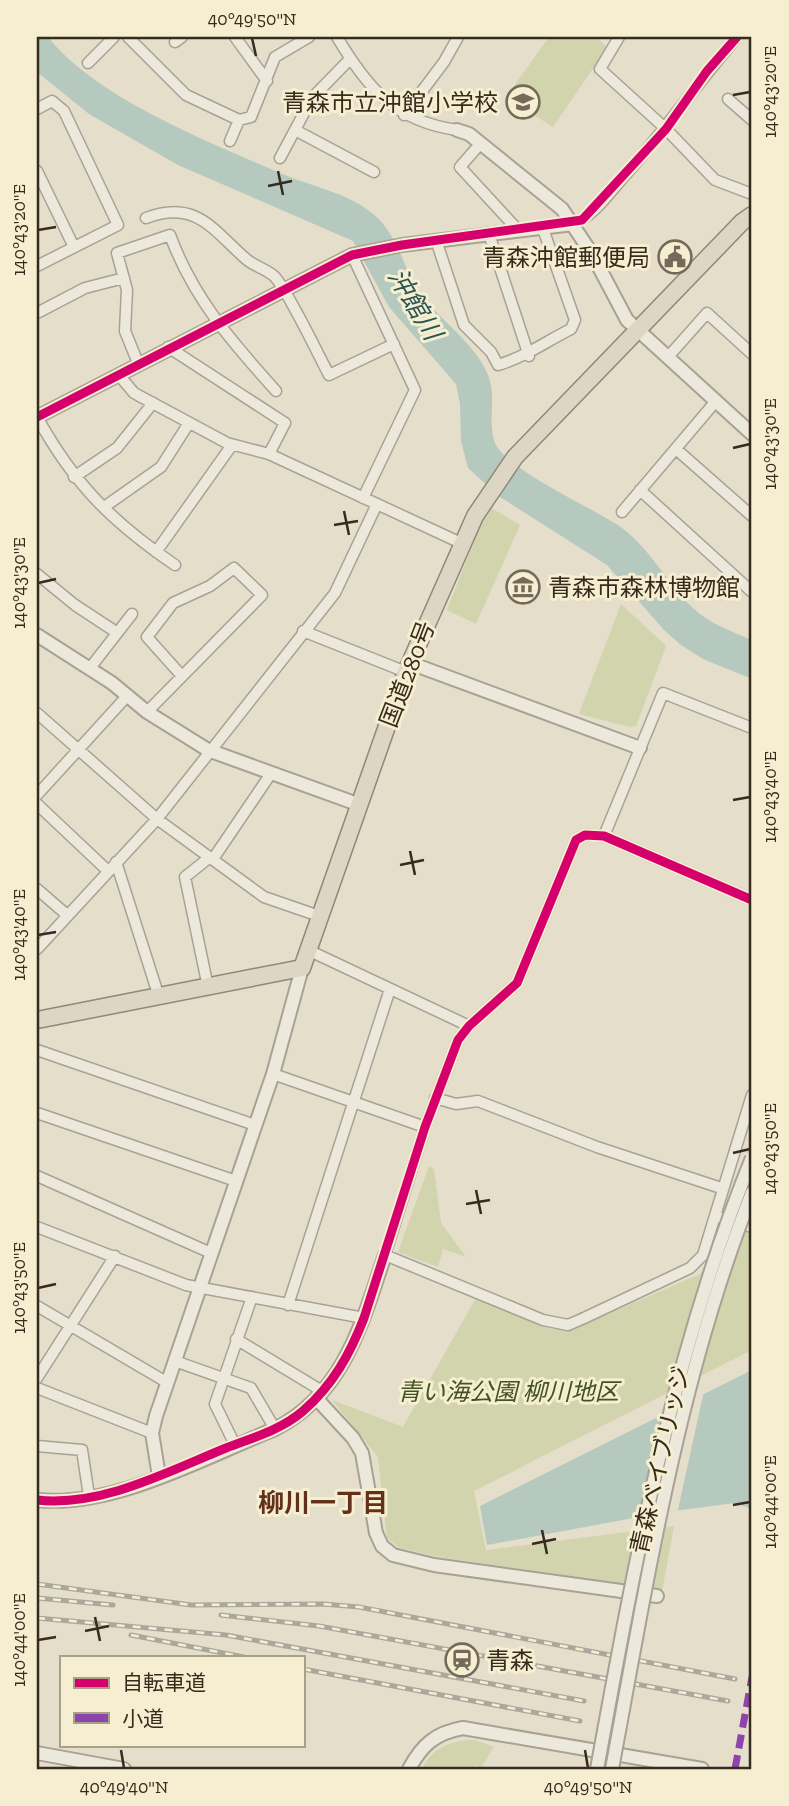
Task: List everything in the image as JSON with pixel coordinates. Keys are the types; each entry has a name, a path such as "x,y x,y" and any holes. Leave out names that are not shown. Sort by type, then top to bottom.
{"highway":[{"name":"国道280号","path":"302,968 408,668 461,543 490,492 513,460 636,330 752,215"},
{"path":"37,1020 302,968"}],"street":[{"path":"88,63 114,37"},
{"path":"128,37 186,94 239,120 251,117 275,57 309,37"},
{"path":"235,37 267,81"},
{"path":"337,37 370,85 404,115 430,126 457,130 540,189 573,224 622,313 636,330 752,434"},
{"path":"404,115 458,37"},
{"path":"619,37 600,68 666,129 715,180 752,194"},
{"path":"175,565 123,528 74,477 37,417 281,289 355,254 399,245 573,224 592,213 666,129 707,71 737,37"},
{"path":"280,158 312,98 350,59"},
{"path":"729,99 752,120"},
{"path":"37,109 52,101 64,111 118,225 37,266"},
{"path":"230,141 239,120"},
{"path":"295,130 374,172"},
{"path":"480,144 460,167 517,229"},
{"path":"37,171 74,247"},
{"path":"146,218 160,212 186,211 222,234 249,262 274,276 329,375 394,344"},
{"path":"436,240 464,325 491,352 498,365 529,356 545,342 571,329 575,320 542,226"},
{"path":"489,234 529,356"},
{"path":"138,363 125,331 124,278 117,253 170,235 179,259 216,323 276,391"},
{"path":"355,254 415,390 363,498"},
{"path":"37,313 85,288 124,278"},
{"path":"668,358 707,313 752,354"},
{"path":"168,347 285,423 269,454"},
{"path":"118,374 134,393 232,445 269,454 461,543"},
{"path":"622,512 716,401"},
{"path":"74,477 117,449 153,404"},
{"path":"104,507 161,467 189,423"},
{"path":"156,552 232,445"},
{"path":"676,449 752,516"},
{"path":"640,490 752,592"},
{"path":"37,949 157,818 208,750 335,593 377,504"},
{"path":"147,712 262,595 234,568 209,586 173,603 147,637 181,676"},
{"path":"37,574 75,605 116,632"},
{"path":"90,668 132,614"},
{"path":"303,631 640,748"},
{"path":"37,635 90,668 147,712 208,750 270,775 360,805"},
{"path":"604,836 663,693 752,728"},
{"path":"37,795 79,752 128,695"},
{"path":"37,713 157,818 264,897 321,917"},
{"path":"208,987 185,877 211,858 270,775"},
{"path":"37,804 108,871"},
{"path":"37,1500 89,1496 129,1488 275,1429 295,1417 345,1363 364,1318 425,1127 458,1040 469,1026 517,983 576,840 585,835 604,836 752,900"},
{"path":"116,862 159,997"},
{"path":"37,889 67,915"},
{"path":"310,951 469,1026"},
{"path":"159,1476 152,1433 174,1361 273,1074 302,968"},
{"path":"288,1305 390,989"},
{"path":"37,1050 255,1125"},
{"path":"273,1074 425,1127"},
{"path":"385,1255 543,1320 568,1325 690,1268 703,1255 716,1216 721,1188 752,1095"},
{"path":"435,1098 456,1104 478,1101 597,1147 721,1188"},
{"path":"37,1113 236,1181"},
{"name":"青森ベイブリッジ","path":"597,1769 633,1571 681,1365 727,1219 752,1158"},
{"path":"37,1176 212,1253"},
{"name":"青森ベイブリッジ","path":"612,1769 649,1574 694,1369 752,1194"},
{"path":"716,1216 752,1227"},
{"path":"37,1227 200,1288 364,1318"},
{"path":"37,1378 115,1256"},
{"path":"234,1445 215,1404 221,1379 252,1297"},
{"path":"37,1306 168,1382"},
{"path":"236,1339 319,1394 353,1438 362,1453 376,1533 382,1546 393,1555 434,1565 657,1596"},
{"path":"174,1361 251,1388 275,1429"},
{"path":"37,1388 152,1433"},
{"path":"37,1446 82,1450 89,1496"},
{"path":"409,1769 424,1745 449,1731 463,1728 702,1769"},
{"path":"37,1753 124,1769"}],"green space":[{"path":"549,37 597,37 607,48 553,127 510,100 509,93"},
{"path":"488,506 520,525 476,624 447,610"},
{"path":"621,604 666,646 636,726 630,727 579,714"},
{"path":"429,1166 434,1169 441,1223 466,1257 443,1249 438,1267 398,1252"},
{"name":"青い海公園 柳川地区","path":"752,1214 752,1350 474,1491 486,1550 674,1526 662,1591 434,1556 398,1547 387,1538 378,1457 332,1400 403,1427 476,1298 551,1329 573,1329 700,1274"},
{"path":"475,1740 494,1747 480,1769 475,1765 472,1769 422,1769 426,1761 444,1746 458,1741"}],"water":[{"name":"沖館川","path":"37,37 48,37 95,80 155,116 280,173 351,200 372,213 387,230 426,300 482,363 491,383 493,435 503,454 552,489 622,528 642,546 683,598 699,613 720,627 752,640 752,679 703,659 681,645 664,630 607,565 500,497 468,468 461,441 460,404 456,384 389,307 353,241 178,165 89,114 37,72"},
{"path":"752,1370 752,1509 735,1503 666,1512 487,1545 480,1506"}],"pier":[{"path":"704,1391 677,1514 639,1521 663,1411"}],"railway":[{"path":"37,1584 191,1605 323,1604 359,1607 735,1679"},
{"path":"37,1598 113,1605"},
{"path":"221,1615 319,1626 728,1701"},
{"path":"37,1618 226,1635 584,1701"},
{"path":"131,1635 239,1656"},
{"path":"304,1669 580,1721"}],"marked path":[{"path":"735,1769 752,1677"}],"cycle path":[{"path":"37,417 352,255 402,245 582,220 666,129 707,71 737,37"},
{"path":"37,1500 61,1501 110,1493 256,1437 294,1418 314,1401 332,1380 353,1344 364,1318 425,1127 458,1040 469,1026 517,983 576,840 585,835 604,836 752,900"}],"place":[{"name":"青森市立沖館小学校","path":"523,102"},
{"name":"青森沖館郵便局","path":"675,257"},
{"name":"青森市森林博物館","path":"523,587"},
{"name":"青森","path":"462,1660"}],"district":[{"name":"柳川一丁目","path":"323,1503"}]}
